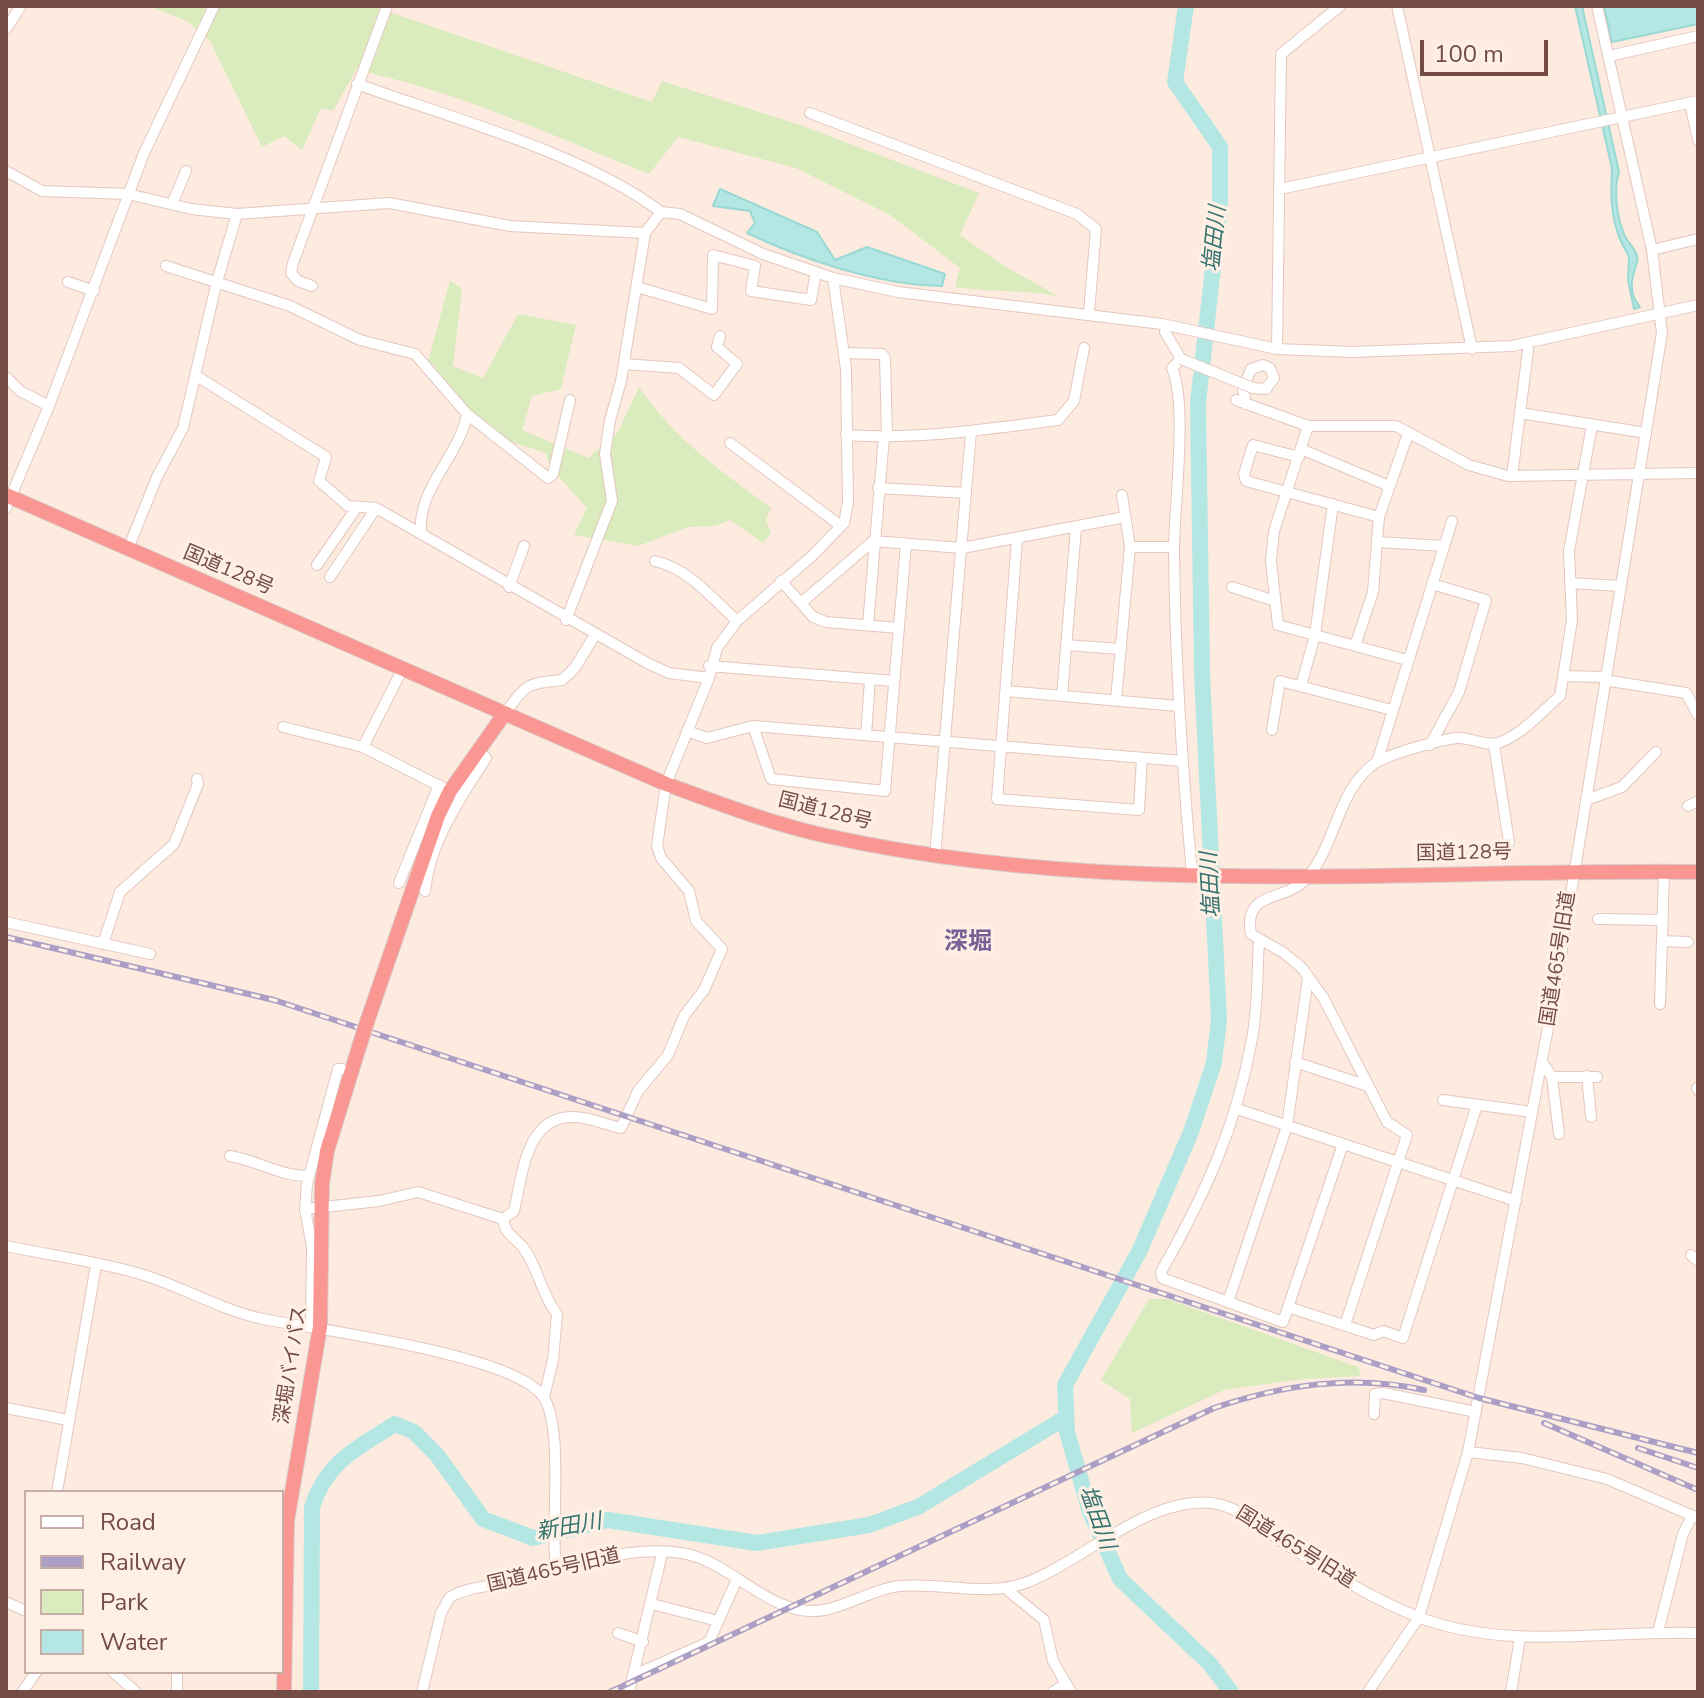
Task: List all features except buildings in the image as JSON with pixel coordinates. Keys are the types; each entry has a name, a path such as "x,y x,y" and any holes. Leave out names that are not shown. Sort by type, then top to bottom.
{"highway":[{"name":"国道128号","path":"8,500 128,549 666,784 741,812 824,836 935,857 1068,872 1255,875 1698,872"},
{"path":"450,791 505,713"},
{"name":"深堀バイパス","path":"284,1692 284,1577 290,1498 315,1326 313,1209 327,1151 368,1019 417,870 450,791"}],"street":[{"path":"6,29 21,6"},
{"path":"8,500 49,406 128,194 214,6"},
{"path":"312,286 298,281 291,273 310,210 387,6"},
{"path":"1277,349 1281,54 1340,6"},
{"path":"1397,6 1472,349"},
{"name":"国道465号旧道","path":"422,1692 441,1613 450,1597 556,1569 623,1554 692,1555 774,1599 808,1611 823,1611 899,1586 1005,1588 1025,1583 1176,1505 1220,1505 1244,1514 1337,1575 1419,1617 1468,1452 1516,1201 1586,800 1663,315 1652,250 1597,6"},
{"path":"1609,56 1698,36"},
{"path":"357,84 566,160 638,195 661,212 680,214 763,254 833,278 898,292 1089,313 1277,349 1352,352 1472,349 1557,338 1698,305"},
{"path":"1280,189 1430,155 1694,102 1698,140"},
{"path":"810,113 1077,214 1096,229 1089,313"},
{"path":"6,171 42,191 128,194 237,214 389,203 510,226 645,233"},
{"path":"172,204 186,171"},
{"path":"566,620 612,501 605,454 624,364 645,233 661,212"},
{"path":"128,549 157,477 183,428 216,285 237,214"},
{"path":"1652,250 1698,239"},
{"path":"637,287 712,309 713,255 755,266 751,291 811,300 816,272"},
{"path":"166,266 216,285 290,306 360,340 415,354 467,414 548,478 553,474 570,400"},
{"path":"503,1219 514,1211 522,1166 531,1145 551,1123 575,1116 621,1128 638,1091 668,1055 684,1016 704,990 722,949 696,921 689,891 661,858 657,846 666,784 709,678 709,666 717,648 737,621 841,526 848,502 844,353 833,278"},
{"path":"68,282 94,291"},
{"path":"1163,328 1181,359 1253,388 1266,389 1272,385 1274,378 1270,368 1257,365 1251,369 1243,389 1241,402 1308,426 1396,426 1469,465 1512,476 1698,473"},
{"path":"624,364 679,368 714,395 737,364 717,347 720,336"},
{"path":"846,435 885,437 971,432 1058,420 1074,401 1084,348"},
{"path":"1512,476 1528,350"},
{"path":"844,353 882,354 885,358 885,437 873,541 868,625"},
{"path":"1181,359 1172,368 1178,407 1174,547 1178,706 1192,874"},
{"path":"195,375 326,457 318,476 321,486 348,506 376,508 566,620 669,673 709,678"},
{"path":"6,377 20,391 49,406"},
{"path":"1520,413 1646,433"},
{"path":"421,534 423,504 463,437 467,414"},
{"path":"1377,762 1457,738 1494,745 1516,735 1560,696 1572,620 1569,551 1592,425"},
{"path":"1308,426 1274,531 1271,561 1278,625 1407,660"},
{"path":"935,857 971,432"},
{"path":"1355,646 1373,592 1379,517 1408,434"},
{"path":"730,443 841,526"},
{"path":"1379,517 1246,481 1244,474 1253,445 1300,453 1389,486"},
{"path":"878,488 966,493"},
{"path":"1116,700 1130,547 1122,495"},
{"path":"1301,686 1315,635 1333,504"},
{"path":"317,565 357,507"},
{"path":"330,577 376,508"},
{"path":"801,603 873,541 962,548 1017,540 1125,517"},
{"path":"1345,1325 1407,1135 1387,1122 1324,999 1284,953 1251,934 1249,924 1254,908 1271,896 1292,891 1311,874 1325,851 1336,817 1354,786 1377,762 1452,521"},
{"path":"1062,696 1076,528"},
{"path":"1017,540 997,799 1139,810 1142,758"},
{"path":"1378,542 1444,546"},
{"path":"753,726 771,779 885,791 906,544"},
{"path":"509,587 524,546"},
{"path":"1130,547 1174,547"},
{"path":"655,561 672,565 693,580 737,621"},
{"path":"781,581 813,617 826,622 899,628"},
{"path":"1570,583 1620,586"},
{"path":"1430,745 1459,692 1486,600 1432,584"},
{"path":"1232,587 1275,601"},
{"path":"505,713 529,685 540,680 562,680 574,669 595,635"},
{"path":"1066,645 1120,649"},
{"path":"709,666 894,681"},
{"path":"363,747 403,668"},
{"path":"1563,676 1674,689 1686,693 1697,708"},
{"path":"866,735 870,680"},
{"path":"1272,730 1280,681 1392,710"},
{"path":"1006,691 1178,706"},
{"path":"687,731 707,738 753,726 1182,761"},
{"path":"283,727 363,747 450,791"},
{"path":"1494,745 1509,842"},
{"path":"1586,800 1622,787 1656,752"},
{"path":"103,944 120,892 174,844 198,784 197,779"},
{"path":"399,883 450,791"},
{"path":"425,891 427,872 450,791"},
{"path":"1660,1004 1664,872"},
{"path":"1598,919 1663,920"},
{"path":"6,922 150,954"},
{"path":"1259,941 1253,1036 1237,1109 1205,1194 1161,1272 1162,1278 1283,1322 1343,1144"},
{"path":"1662,941 1688,942"},
{"path":"1228,1302 1287,1126 1308,978"},
{"path":"1295,1062 1368,1086"},
{"path":"1542,1062 1552,1077 1559,1134"},
{"path":"342,1069 338,1069 322,1119 309,1176 313,1209 418,1192 503,1219"},
{"path":"1552,1077 1592,1076 1586,1105 1591,1117"},
{"path":"1443,1100 1532,1112"},
{"path":"1288,1307 1345,1325 1403,1338 1477,1105"},
{"path":"1237,1109 1516,1201"},
{"path":"230,1156 259,1163 277,1174 309,1176"},
{"path":"503,1219 509,1235 523,1247 547,1301 557,1314 553,1360 544,1397 554,1440 553,1550 556,1569"},
{"path":"6,1246 135,1272 262,1319 315,1326 506,1370 521,1377 544,1397"},
{"path":"57,1490 96,1265"},
{"path":"1374,1414 1375,1394 1383,1393 1476,1412"},
{"path":"6,1408 68,1420"},
{"path":"1468,1452 1522,1458 1607,1479 1695,1517 1683,1534 1658,1632"},
{"path":"629,1692 662,1554"},
{"path":"634,1675 709,1642 737,1579"},
{"path":"1005,1588 1044,1620 1053,1661 1068,1688 1053,1692"},
{"path":"652,1604 718,1621"},
{"path":"1368,1692 1419,1617 1463,1631 1520,1638 1698,1633"},
{"path":"618,1633 643,1642"},
{"path":"1511,1692 1520,1638"},
{"path":"23,1692 35,1674"},
{"path":"115,1674 136,1692"}],"green space":[{"path":"148,6 372,6 652,102 662,81 800,125 979,193 960,235 1004,266 1058,296 955,287 960,268 890,215 796,168 678,137 649,174 468,102 356,70 333,111 321,108 302,150 284,136 262,147 210,41 187,21"},
{"path":"450,280 462,289 453,366 483,378 518,314 576,325 561,389 532,396 522,430 588,458 618,432 639,387 683,438 771,508 766,520 771,533 763,543 730,520 716,526 688,527 638,546 574,535 587,508 550,467 546,453 511,442 460,403 428,362"},
{"path":"1149,1299 1167,1299 1358,1367 1361,1376 1303,1379 1224,1390 1132,1433 1130,1399 1101,1380"}],"water":[{"path":"1575,6 1582,6 1619,172 1616,195 1619,220 1637,258 1632,290 1640,307 1634,309 1628,280 1629,256 1618,235 1613,214 1612,168"},
{"path":"1604,6 1698,6 1698,24 1612,42"},
{"path":"720,189 817,232 835,260 867,247 945,274 942,286 868,276 769,243 747,233 755,223 750,211 713,206"}],"waterway":[{"name":"塩田川","path":"1186,6 1175,82 1220,147 1220,205 1198,403 1202,674 1219,1020 1214,1063 1191,1132 1139,1252 1065,1385 1067,1432 1090,1512 1120,1579 1210,1664 1231,1692"},
{"name":"新田川","path":"311,1692 312,1507 318,1491 335,1467 395,1424 414,1432 437,1455 483,1519 533,1538 608,1520 757,1543 869,1525 918,1507 1065,1418"}],"railway":[{"path":"6,937 274,1000 1479,1398 1698,1453"},
{"path":"610,1692 1214,1408 1265,1393 1318,1384 1370,1383 1424,1390"},
{"path":"1544,1423 1698,1490"},
{"path":"1638,1448 1698,1468"}],"district":[{"name":"深堀","path":"968,943"}]}
